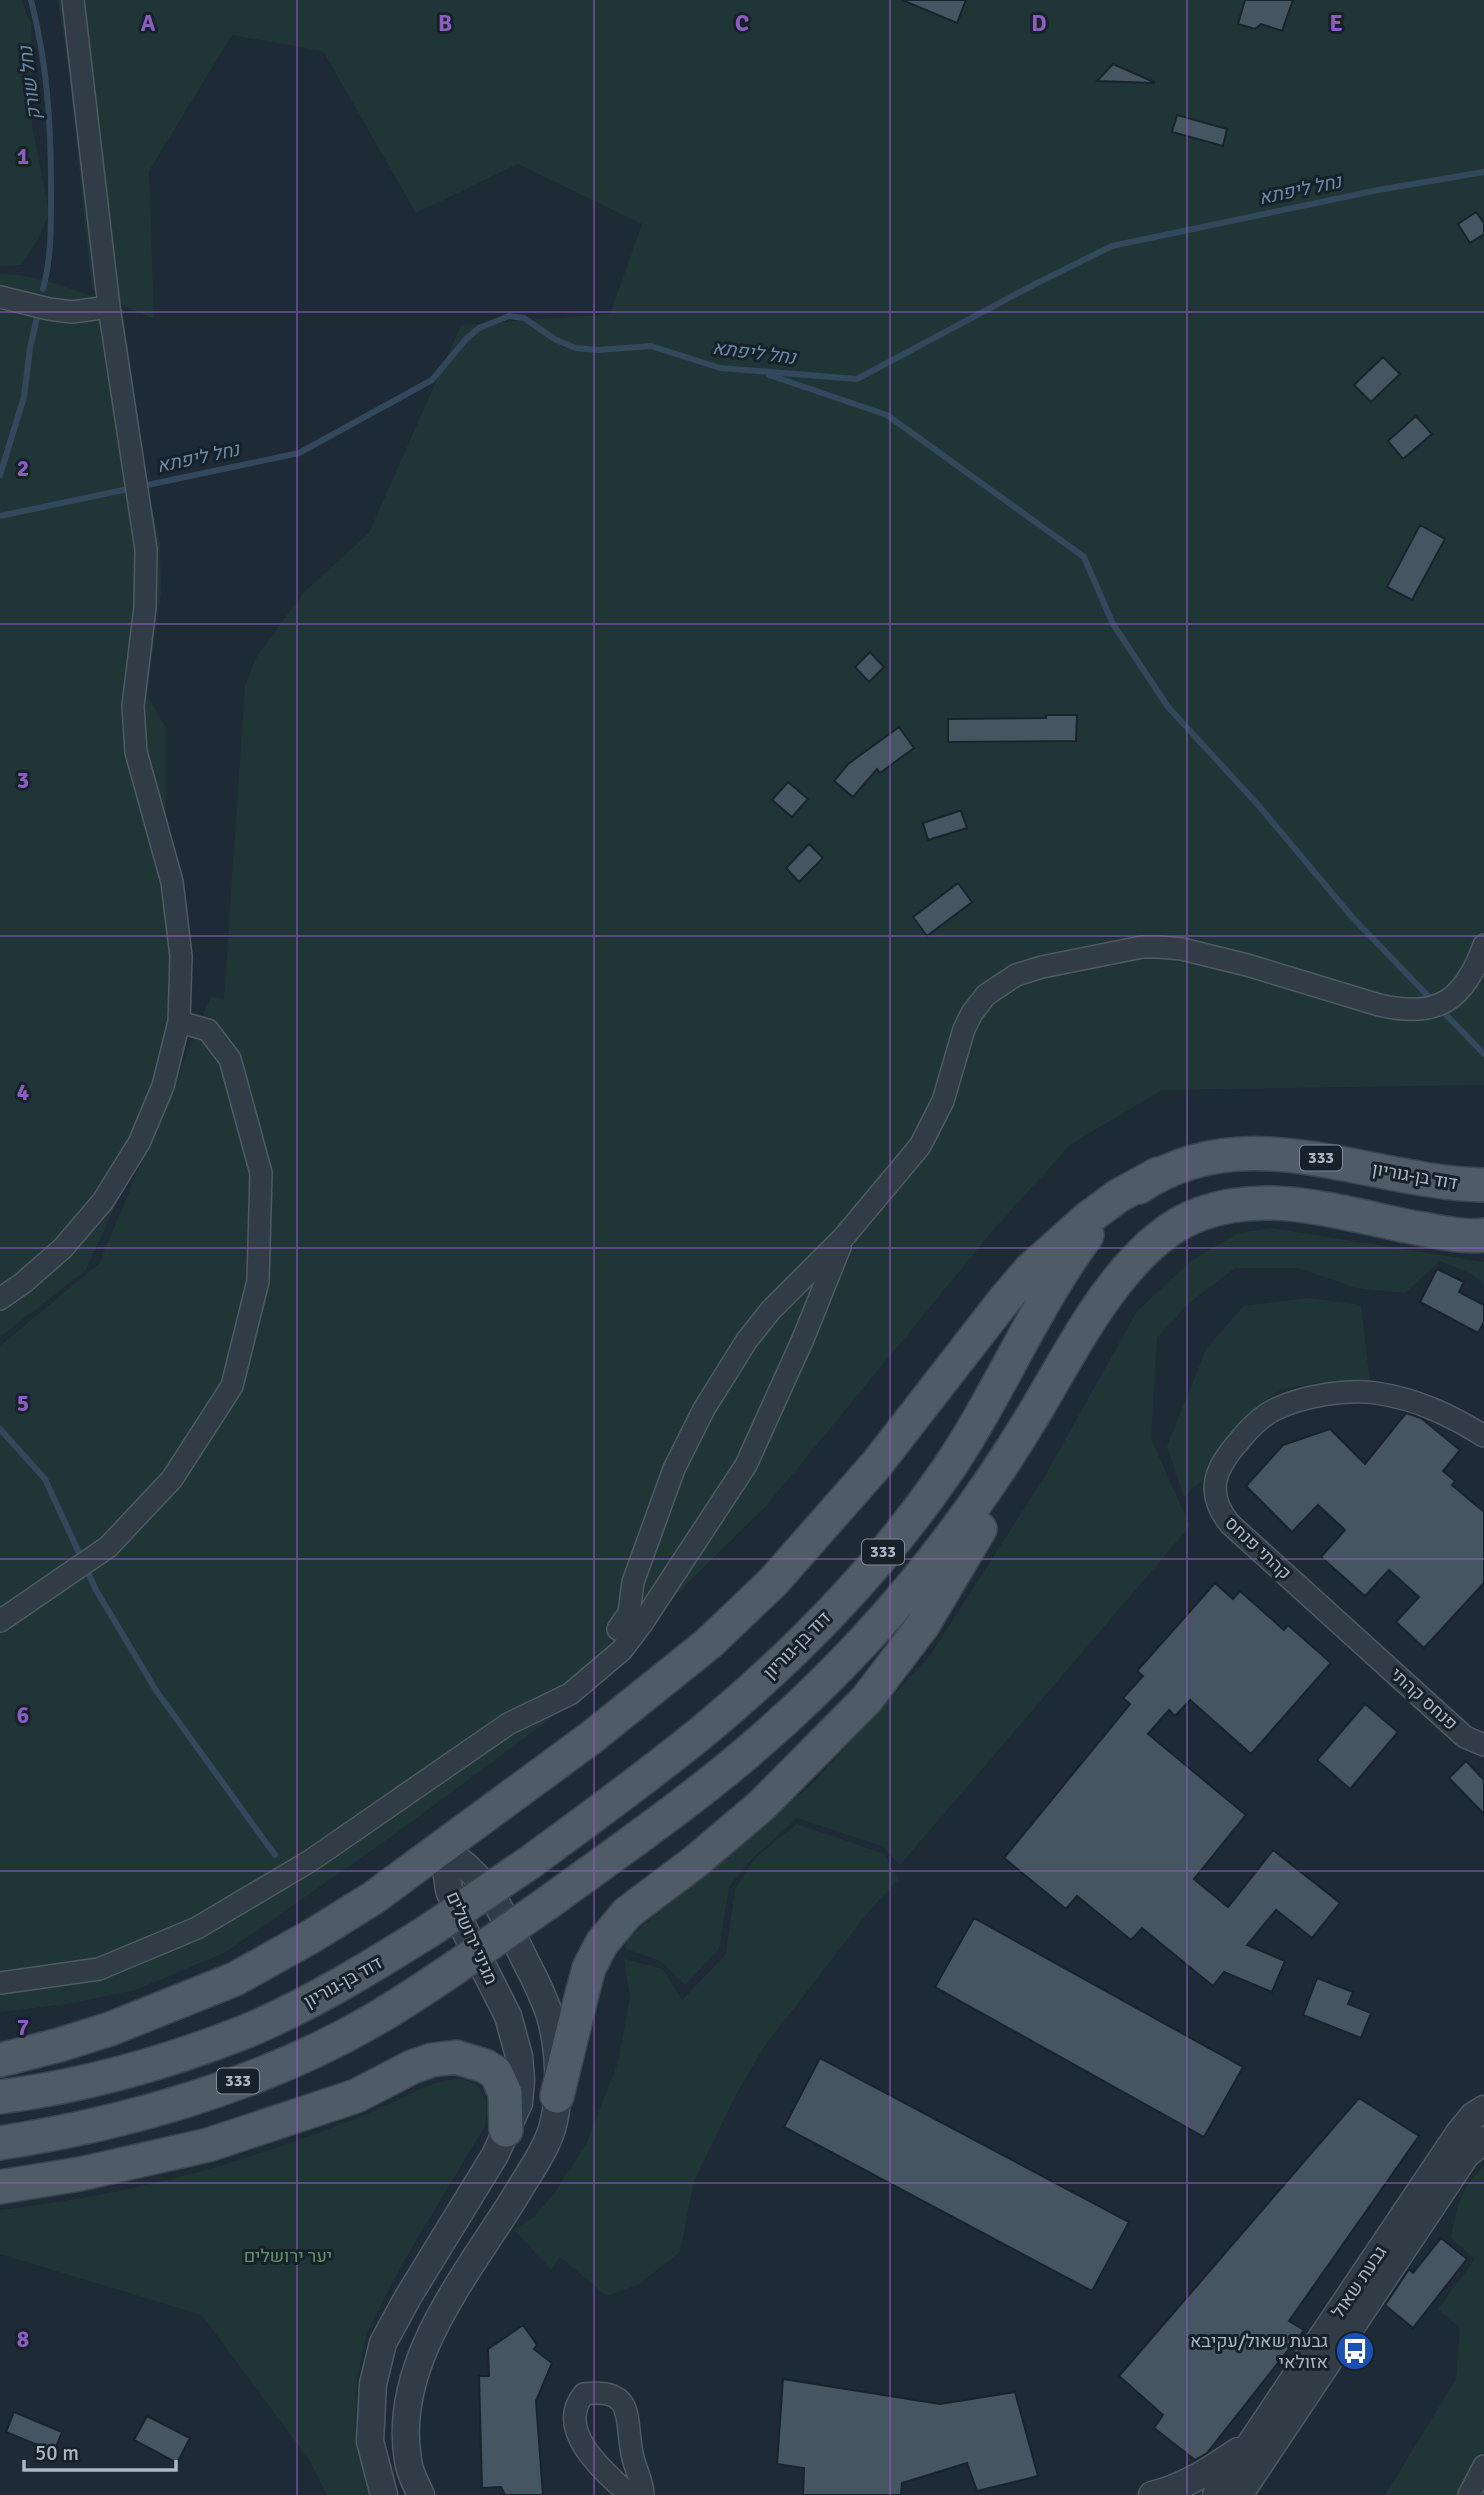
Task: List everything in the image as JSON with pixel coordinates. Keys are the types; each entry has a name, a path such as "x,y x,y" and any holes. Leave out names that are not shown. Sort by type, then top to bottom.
{"main road":[{"name":"דוד בן-גוריון","path":"0,2097 107,2075 185,2053 248,2030 303,2004 430,1930 529,1863 707,1728 806,1639 858,1582 946,1471 1043,1300 1075,1251 1097,1222 1125,1196 1158,1174 1191,1162 1230,1155 1281,1153 1333,1160 1443,1182 1484,1185"},
{"path":"0,2060 110,2029 235,1979 363,1905 443,1849 592,1737 709,1643 773,1582 843,1505 1030,1270 1087,1219 1118,1196 1158,1174"},
{"name":"333","path":"0,2143 160,2107 275,2067 324,2046 370,2022 456,1967 693,1797 751,1751 816,1690 884,1619 949,1542 991,1482 1091,1317 1132,1263 1163,1234 1197,1215 1231,1205 1262,1202 1296,1204 1439,1232 1484,1235"},
{"path":"557,2096 589,1968 603,1943 627,1913 696,1861 762,1805 867,1699 923,1625 978,1533 1033,1415"},
{"path":"0,2188 80,2174 208,2145 356,2096 412,2067 432,2060 456,2057 485,2066 496,2073 505,2093 506,2130"}],"street":[{"path":"0,1300 63,1248 103,1201 139,1143 163,1086 179,1022 181,956 172,882 136,752 133,706 147,566 90,164 73,0"},
{"path":"0,297 72,312 109,307"},
{"path":"618,1629 629,1613 634,1582 652,1524 674,1469 704,1409 747,1340 771,1310 843,1238 894,1179 929,1132 943,1101 964,1029 971,1013 986,995 1016,975 1041,967 1142,947 1159,947 1182,949 1247,965 1380,1005 1418,1010 1434,1006 1459,993 1477,965 1484,945"},
{"path":"0,1620 108,1547 173,1479 232,1386 258,1281 261,1173 230,1059 208,1030 179,1022"},
{"path":"0,1983 99,1969 197,1928 310,1861 508,1724 570,1694 622,1650 746,1465 803,1339 843,1238"},
{"name":"קהתי פנחס","path":"1367,1648 1230,1524 1219,1510 1215,1489 1216,1475 1223,1459 1248,1430 1275,1409 1307,1398 1339,1394 1374,1393 1421,1402 1452,1416 1484,1436"},
{"name":"פנחס קהתי","path":"1367,1648 1465,1737 1484,1745"},
{"name":"מגיני ירושלים","path":"421,2495 408,2463 405,2432 411,2389 426,2345 464,2273 544,2149 554,2123 557,2096 556,2050 550,2016 530,1969 490,1893 469,1868 443,1849"},
{"name":"מגיני ירושלים","path":"384,2495 370,2441 373,2385 383,2343 495,2155 519,2103 522,2080 519,2056 508,2015 464,1929 449,1890 443,1849"},
{"name":"גבעת שאול","path":"1216,2495 1458,2133 1480,2109"},
{"name":"גבעת שאול","path":"1239,2495 1466,2155 1484,2140"},
{"path":"630,2495 599,2467 581,2440 573,2420 575,2405 584,2394 604,2392 618,2398 629,2420 632,2457 643,2487 643,2495"},
{"path":"1152,2495 1173,2490 1198,2479 1251,2442"},
{"path":"1469,2495 1484,2466"}],"green space":[{"path":"0,0 21,0 31,24 32,124 49,213 38,240 21,265 0,266"},
{"path":"58,0 1484,0 1484,1085 1162,1090 1071,1144 995,1228 767,1505 550,1719 395,1834 226,1952 135,1990 66,2004 0,2012 0,1346 99,1264 211,997 224,999 245,685 257,656 304,592 369,533 461,325 610,314 642,224 518,164 416,213 323,51 232,35 149,171 154,319 122,305 149,494 160,543 161,592 147,695 166,728 166,909 186,1037 147,1138 85,1271 0,1337 0,274 44,280 115,301 92,290 69,73"},
{"path":"1271,1228 1484,1262 1484,1285 1470,1273 1440,1261 1405,1293 1356,1288 1299,1268 1235,1268 1189,1303 1157,1338 1151,1439 1190,1526 900,1865 882,1846 797,1818 747,1864 729,1887 719,1949 685,1985 661,1961 626,1949 626,1940 810,1786 931,1654 1045,1476 1137,1311 1191,1261 1238,1233"},
{"path":"1309,1298 1361,1305 1370,1382 1323,1382 1281,1389 1255,1409 1219,1446 1207,1476 1184,1497 1167,1446 1207,1347 1244,1306"},
{"path":"797,1824 884,1854 899,1879 869,1911 764,2047 736,2095 694,2181 680,2252 639,2284 607,2296 560,2257 551,2270 514,2229 533,2218 554,2194 587,2142 618,2062 630,1998 624,1959 663,1969 682,2000 726,1954 735,1889 755,1858"},
{"name":"יער ירושלים","path":"461,2079 469,2081 481,2090 486,2103 485,2126 401,2266 367,2333 357,2379 355,2427 368,2495 327,2495 309,2460 202,2315 0,2254 0,2210 101,2194 234,2162 329,2129 433,2084"},
{"path":"1484,2166 1484,2450 1459,2495 1385,2495 1456,2379 1460,2328 1438,2309 1475,2259 1451,2238 1460,2199 1469,2183"}],"building":[{"path":"902,0 966,0 957,23"},
{"path":"1245,0 1293,0 1282,31 1261,24 1255,29 1238,24"},
{"path":"1113,64 1154,82 1154,83 1097,81"},
{"path":"1177,115 1227,129 1223,146 1172,132"},
{"path":"1476,212 1484,223 1484,234 1470,243 1458,224"},
{"path":"1383,357 1400,374 1371,402 1354,385"},
{"path":"1416,416 1432,434 1403,459 1388,441"},
{"path":"1420,525 1445,539 1412,600 1387,587"},
{"path":"870,652 884,667 869,682 855,667"},
{"path":"1046,715 1077,715 1076,741 948,742 948,719 1046,718"},
{"path":"899,727 914,748 880,773 877,769 853,797 834,781 848,764"},
{"path":"788,782 808,799 792,817 772,800"},
{"path":"959,811 967,828 928,840 923,823"},
{"path":"809,844 823,858 799,882 786,868"},
{"path":"958,883 972,902 927,936 913,917"},
{"path":"1437,1269 1464,1282 1459,1292 1484,1305 1484,1322 1478,1333 1420,1302"},
{"path":"1406,1413 1421,1418 1460,1450 1443,1471 1455,1481 1452,1485 1484,1512 1484,1583 1424,1648 1396,1622 1419,1597 1389,1570 1365,1596 1321,1557 1345,1530 1318,1505 1292,1532 1246,1486 1283,1445 1330,1429 1365,1464"},
{"path":"1215,1583 1233,1599 1240,1591 1284,1630 1288,1625 1331,1663 1251,1754 1190,1700 1175,1716 1169,1710 1148,1734 1246,1815 1194,1879 1228,1907 1273,1850 1340,1903 1312,1938 1276,1910 1247,1945 1285,1961 1272,1992 1224,1972 1213,1986 1142,1928 1131,1940 1077,1896 1066,1909 1004,1858 1130,1704 1123,1698 1143,1676 1137,1671"},
{"path":"1365,1704 1398,1732 1350,1789 1317,1760"},
{"path":"1466,1761 1484,1780 1484,1814 1449,1778"},
{"path":"974,1918 1243,2067 1204,2137 935,1987"},
{"path":"1317,1978 1353,1992 1348,2004 1371,2013 1361,2038 1303,2015"},
{"path":"820,2058 1129,2222 1092,2291 784,2127"},
{"path":"1359,2098 1419,2136 1289,2321 1304,2330 1207,2453 1195,2460 1154,2428 1163,2415 1119,2376"},
{"path":"1441,2238 1467,2259 1413,2328 1385,2305 1409,2269 1413,2273"},
{"path":"523,2325 537,2345 534,2349 552,2363 536,2401 543,2495 505,2495 501,2487 482,2488 479,2376 489,2376 488,2349"},
{"path":"783,2379 940,2404 1015,2392 1038,2476 977,2491 967,2463 902,2483 901,2495 803,2495 804,2468 777,2464"},
{"path":"14,2412 62,2432 54,2452 6,2432"},
{"path":"147,2416 190,2438 177,2463 134,2440"}],"waterway":[{"name":"נחל שורק","path":"31,0 44,70 50,139 50,238 43,289"},
{"name":"נחל ליפתא","path":"0,516 299,453 432,380 466,339 479,328 509,316 524,318 556,340 576,348 598,350 651,346 720,368 857,379 1112,246 1378,190 1484,172"},
{"name":"נחל שורק","path":"0,475 24,397 30,348 38,313"},
{"path":"769,375 887,415 1084,557 1113,624 1168,707 1259,806 1352,917 1484,1054"},
{"path":"0,1429 45,1479 96,1590 157,1692 275,1855"}],"place":[{"name":"גבעת שאול/עקיבא אזולאי","path":"1355,2351"}]}
